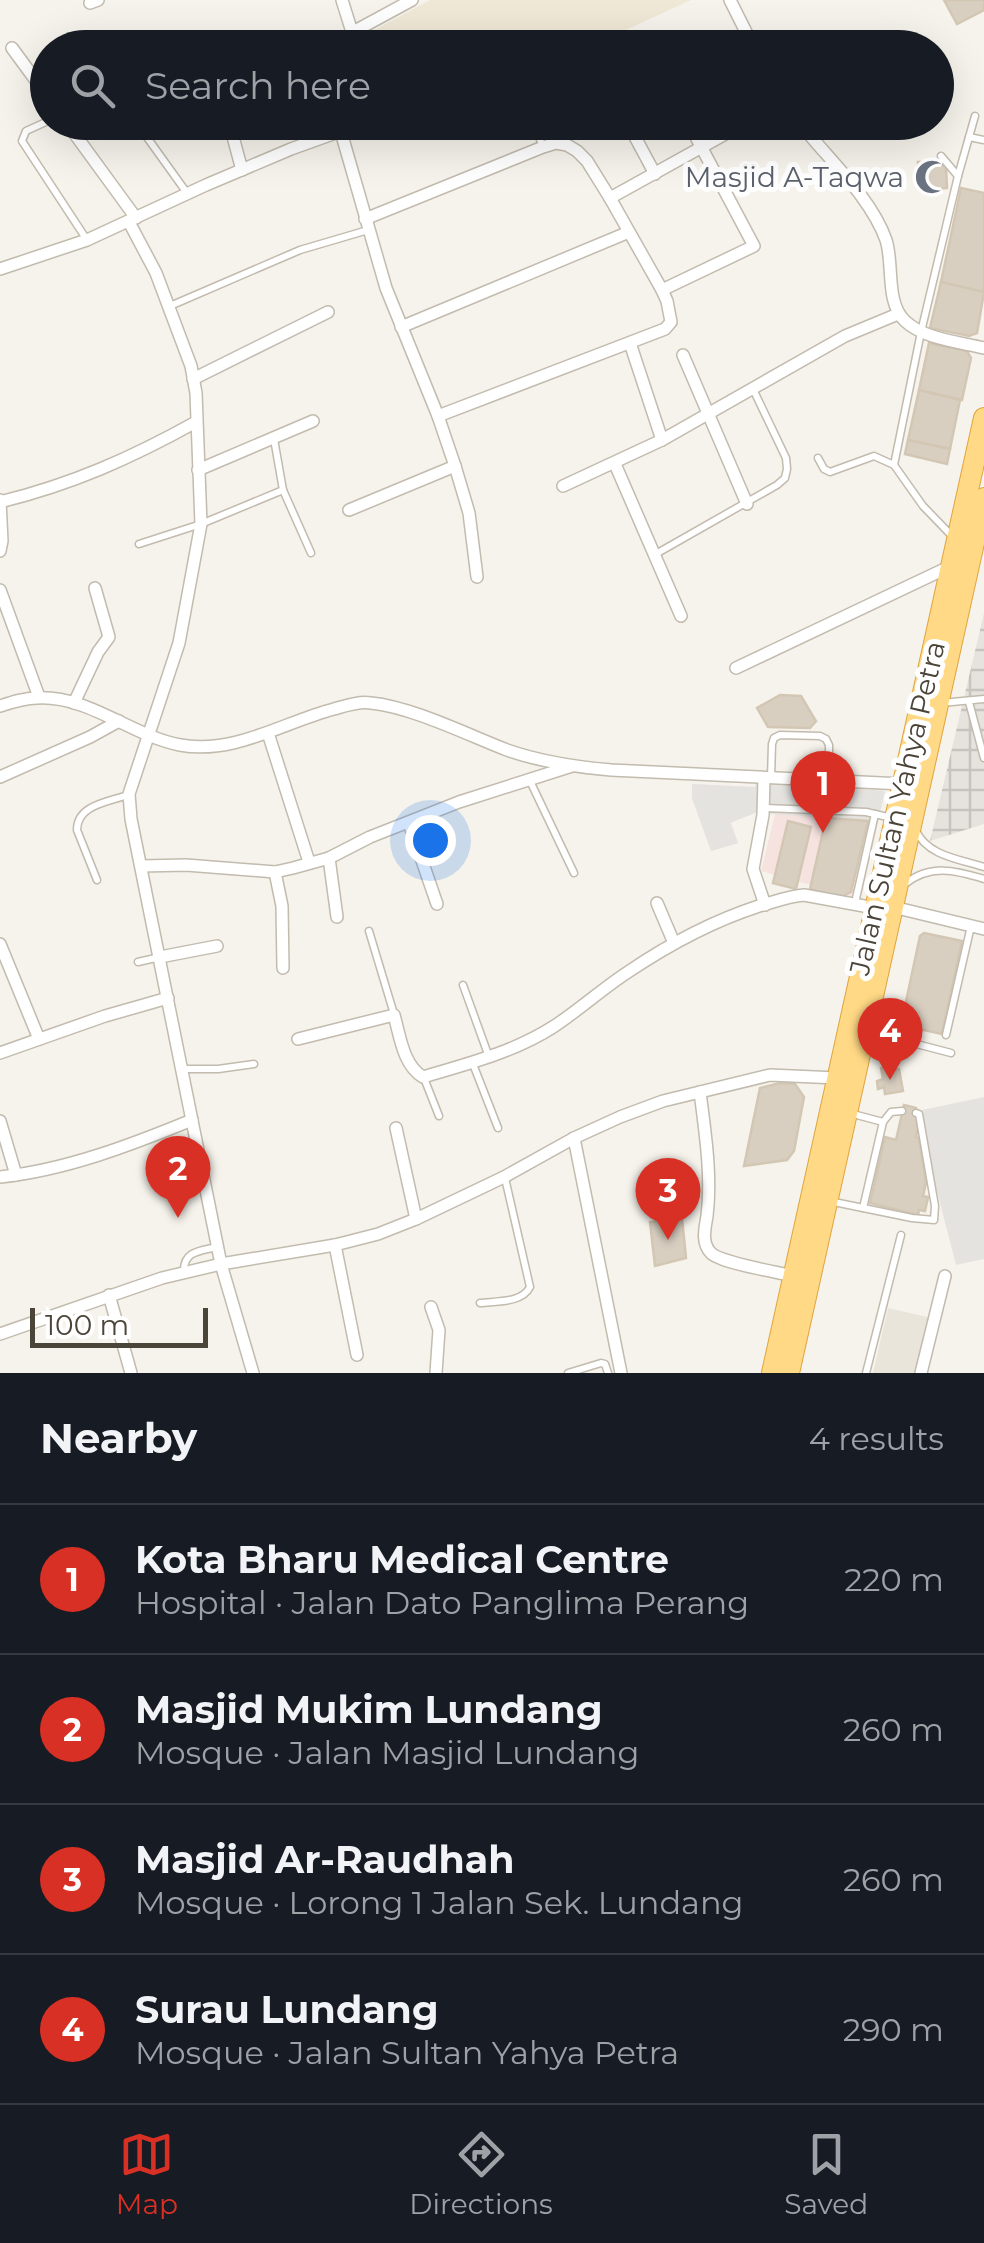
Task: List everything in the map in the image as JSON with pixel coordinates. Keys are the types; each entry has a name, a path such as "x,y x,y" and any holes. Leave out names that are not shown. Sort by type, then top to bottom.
{"highway":[{"name":"Jalan Sultan Yahya Petra","path":"788,1373 865,1030 879,904 894,818 951,566 971,547 984,418"},
{"name":"Jalan Sultan Yahya Petra","path":"894,818 938,703 984,498"},
{"name":"Jalan Sultan Yahya Petra","path":"772,1373 879,904"}],"street":[{"path":"342,0 351,30"},
{"path":"356,30 412,0"},
{"path":"730,0 745,30"},
{"path":"12,48 30,72"},
{"path":"78,140 132,220 169,306 193,379 201,524 179,642 129,794 221,1264 253,1373"},
{"path":"234,140 242,170"},
{"path":"0,269 87,240 317,140"},
{"path":"343,140 400,328 455,466 469,512 478,577"},
{"path":"637,140 655,174"},
{"path":"662,290 754,246 698,140"},
{"path":"610,198 716,140"},
{"path":"814,140 878,223 890,254 898,314 920,332 984,348"},
{"path":"366,224 543,147 567,145 577,150 610,198 667,301 670,322 666,329 438,416"},
{"path":"400,328 629,232"},
{"path":"193,379 328,312"},
{"path":"564,486 662,440 834,342 898,314"},
{"path":"630,343 662,440"},
{"path":"683,355 747,504"},
{"path":"0,551 0,502 79,479 196,422"},
{"path":"198,470 313,422"},
{"path":"615,464 680,616"},
{"path":"349,510 455,466"},
{"path":"736,668 951,566"},
{"path":"74,704 98,652 109,638 96,588"},
{"path":"0,590 39,697"},
{"path":"0,706 39,697 74,704 148,735 202,748 241,741 325,712 369,702 412,713 512,751 572,766 902,784"},
{"path":"0,777 90,738 118,721"},
{"path":"268,733 309,862"},
{"path":"142,866 274,872 328,858 459,802 572,766"},
{"path":"765,904 753,869 768,778"},
{"path":"410,823 437,904"},
{"path":"328,858 338,917"},
{"path":"274,872 282,906 283,968"},
{"path":"298,1039 394,1015 413,1071 423,1077 530,1040 674,944 726,918 794,895 879,904 977,928"},
{"path":"656,903 674,944"},
{"path":"0,944 40,1038"},
{"path":"160,957 217,946"},
{"path":"0,1053 168,998"},
{"path":"0,1334 184,1272 378,1234 504,1177 620,1117 700,1092 776,1074 837,1078"},
{"path":"700,1092 709,1197 705,1232 708,1248 719,1258 793,1276"},
{"path":"0,1177 136,1143 192,1120"},
{"path":"0,1121 16,1176"},
{"path":"396,1128 416,1218"},
{"path":"574,1138 620,1373"},
{"path":"335,1245 357,1355"},
{"path":"921,1373 945,1276"},
{"path":"109,1295 131,1373"},
{"path":"431,1307 439,1330 436,1373"}],"lane":[{"path":"894,466 920,332 975,116"},
{"path":"30,129 22,141 87,240"},
{"path":"969,137 984,140"},
{"path":"149,140 188,194"},
{"path":"540,140 543,147"},
{"path":"941,156 958,176"},
{"path":"169,306 366,224"},
{"path":"654,555 747,504 784,478 786,458 752,389"},
{"path":"274,438 283,490 310,553"},
{"path":"818,458 824,469 832,472 874,456 894,466 922,506 971,547"},
{"path":"139,544 201,524 283,490"},
{"path":"938,703 984,699"},
{"path":"970,702 984,758"},
{"path":"768,778 774,738 820,736 829,745 829,780"},
{"path":"530,781 574,873"},
{"path":"97,880 77,821 86,810 129,794"},
{"path":"764,808 894,818 934,851 984,867"},
{"path":"879,904 928,871 957,871 984,879"},
{"path":"946,1035 977,928"},
{"path":"369,931 394,1015"},
{"path":"138,962 160,957"},
{"path":"463,985 488,1057"},
{"path":"865,1030 951,1053"},
{"path":"472,1062 498,1128"},
{"path":"182,1070 254,1064"},
{"path":"423,1077 439,1116"},
{"path":"863,1208 882,1122 891,1112 902,1110"},
{"path":"847,1112 882,1122"},
{"path":"827,1201 934,1220 935,1206 916,1114"},
{"path":"480,1303 517,1298 527,1294 530,1287 504,1177"},
{"path":"866,1373 901,1236"},
{"path":"184,1272 187,1257 218,1247"},
{"path":"568,1373 602,1362 608,1373"}],"shaded area":[{"path":"430,0 691,0 626,30 375,30"},
{"path":"984,613 984,824 930,841"},
{"path":"756,782 885,791 860,902 761,871 775,814 755,813 731,822 738,843 711,851 692,798 692,784 755,787"},
{"path":"756,782 885,791 878,821 755,813 730,823 738,843 711,851 692,798 692,784 755,787"},
{"path":"984,1097 984,1259 956,1265 930,1164 922,1110"},
{"path":"888,1308 940,1320 928,1373 873,1373"}],"building":[{"path":"944,0 984,0 984,10 957,24"},
{"name":"Masjid A-Taqwa","path":"918,162 937,162 946,167 947,188 919,189"},
{"path":"961,188 984,193 984,292 941,282"},
{"path":"941,282 984,292 977,333 969,336 930,328"},
{"path":"929,343 967,351 971,358 962,400 919,390"},
{"path":"919,390 960,400 950,449 908,440"},
{"path":"908,440 950,449 947,464 905,454"},
{"path":"780,695 801,696 816,721 810,728 768,727 757,708"},
{"path":"826,818 868,821 851,892 841,897 810,889"},
{"path":"788,821 811,827 796,889 773,883"},
{"path":"924,933 962,941 942,1034 901,1025 920,936"},
{"path":"894,1065 895,1070 899,1069 903,1091 885,1094 884,1087 878,1089 877,1081 883,1079 881,1068"},
{"path":"795,1084 804,1097 794,1151 787,1160 744,1166 760,1088"},
{"path":"904,1105 916,1108 916,1137 926,1183 923,1196 928,1197 925,1211 919,1210 918,1215 870,1203 885,1137 896,1140"},
{"path":"682,1218 686,1258 655,1266 650,1222"}],"place":[{"name":"Masjid A-Taqwa","path":"932,177"},
{"name":"Kota Bharu Medical Centre","path":"823,833"},
{"name":"Surau Lundang","path":"890,1080"},
{"name":"Masjid Mukim Lundang","path":"178,1218"},
{"name":"Masjid Ar-Raudhah","path":"668,1240"}]}
